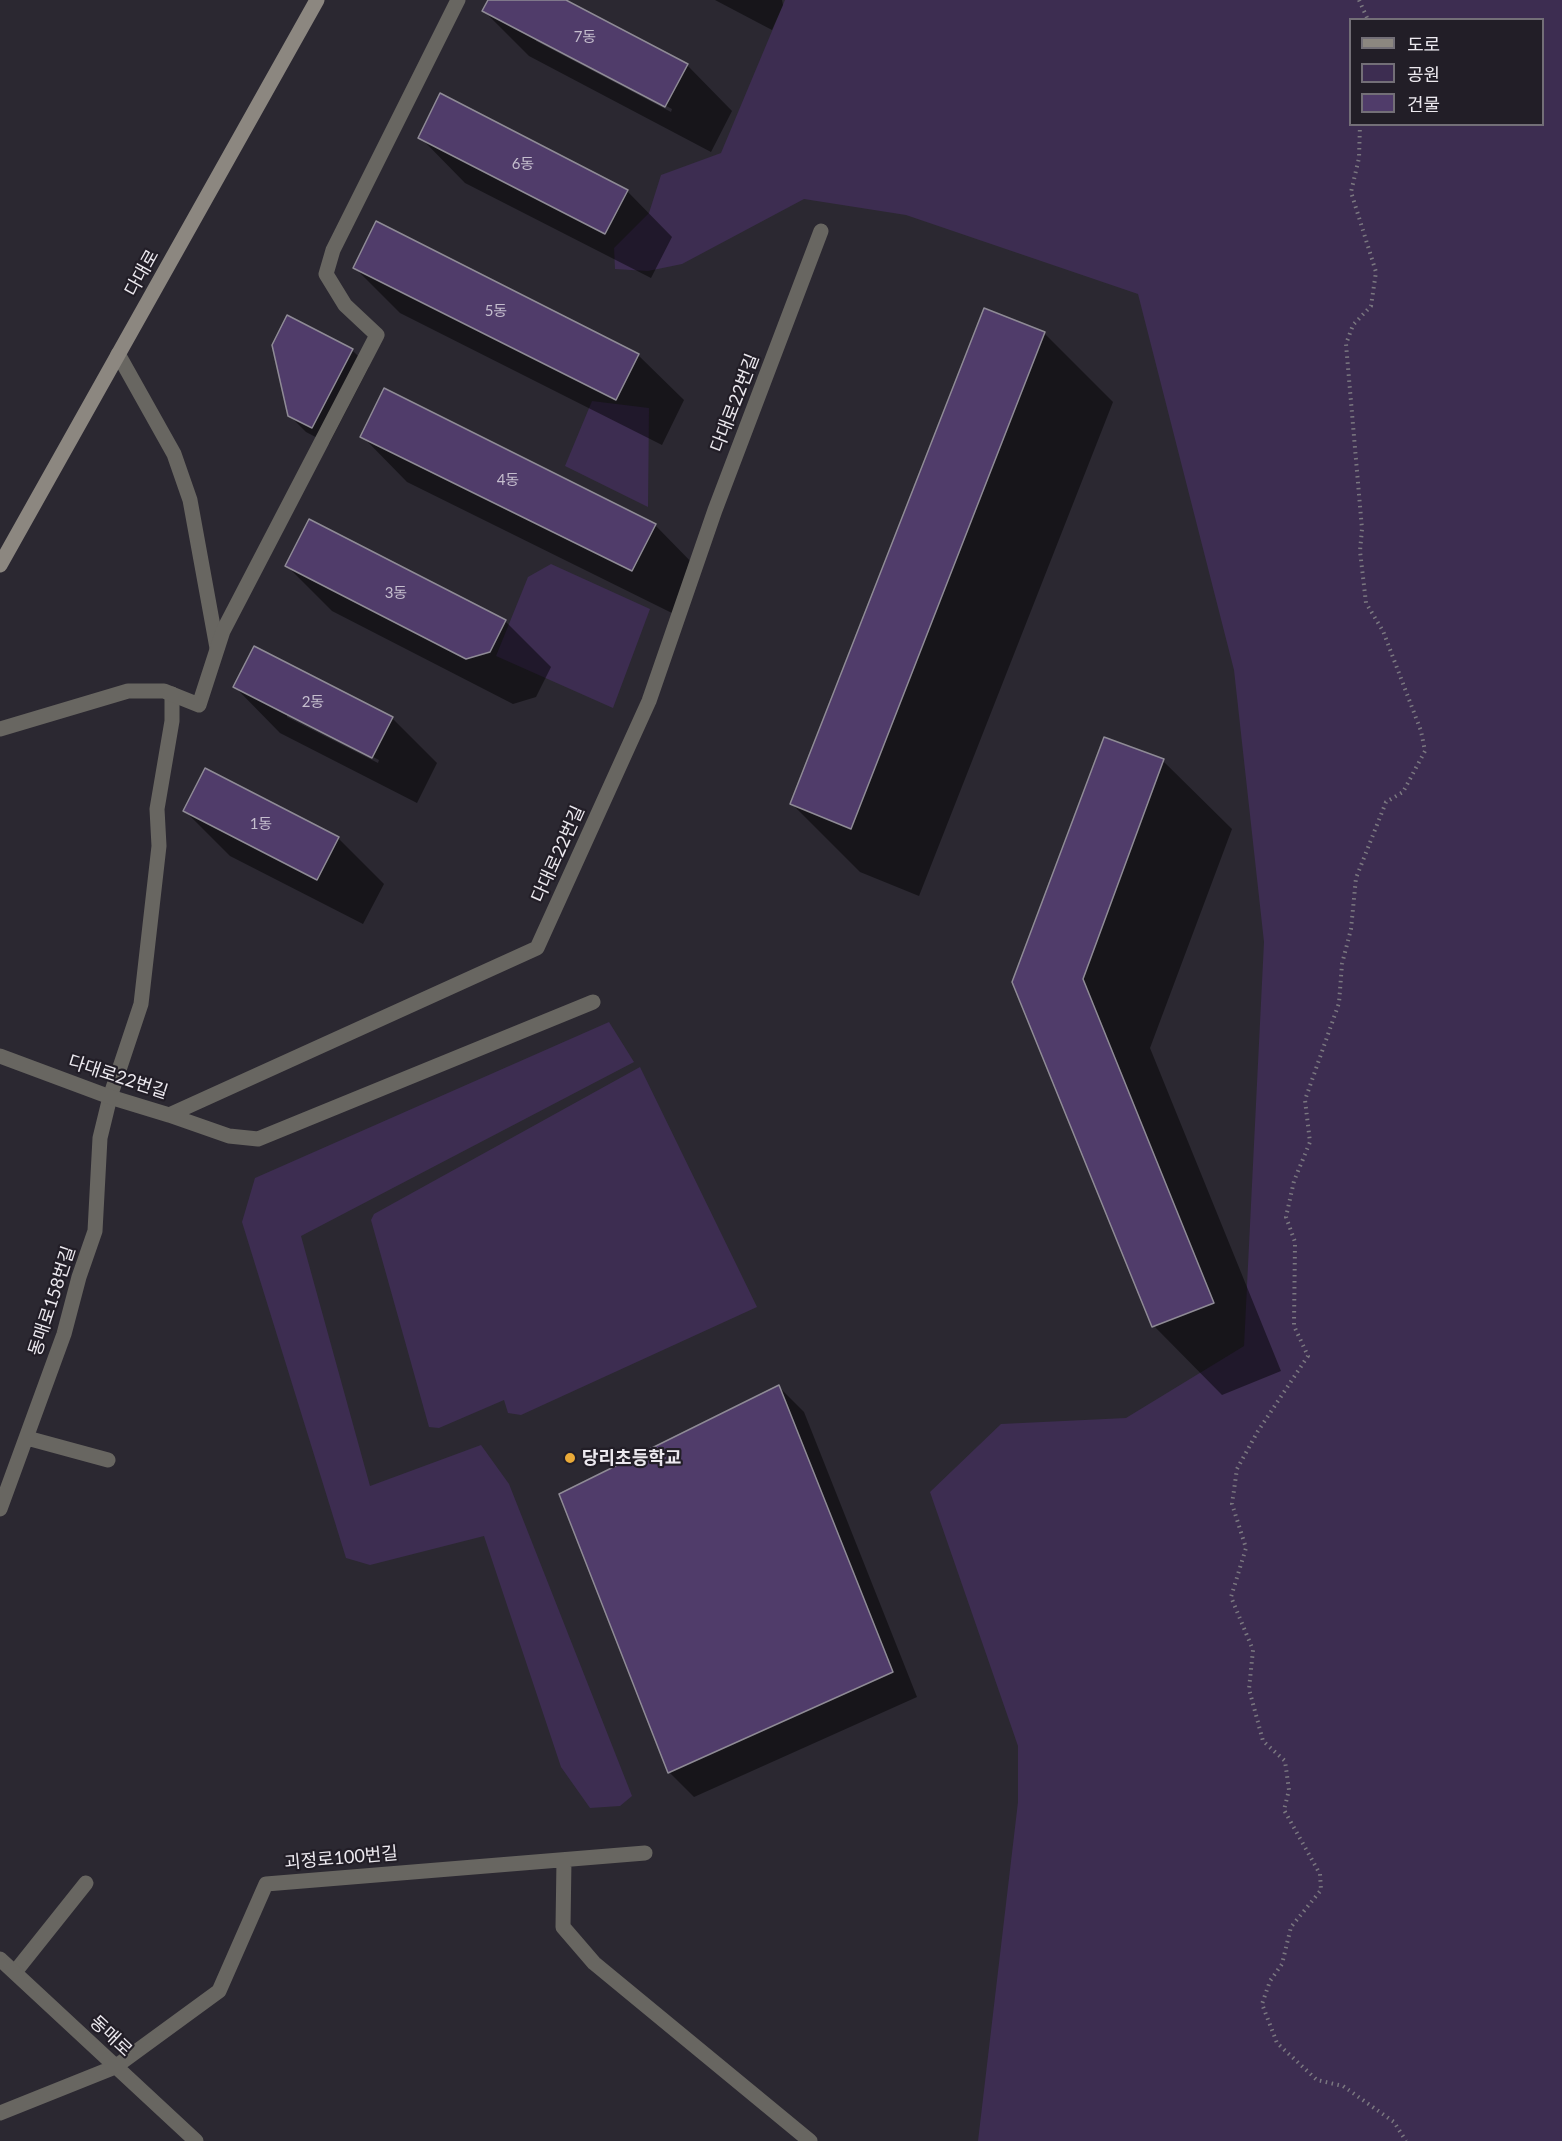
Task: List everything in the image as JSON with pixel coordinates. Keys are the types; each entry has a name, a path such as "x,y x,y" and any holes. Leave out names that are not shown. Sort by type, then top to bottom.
{"main road":[{"name":"다대로","path":"0,566 317,0"}],"street":[{"path":"0,729 128,691 164,691 199,705 223,631 377,335 345,305 326,274 333,250 458,0"},
{"name":"다대로22번길","path":"0,1056 110,1097 169,1115 537,948 649,701 715,510 821,231"},
{"path":"118,354 174,454 190,500 218,648"},
{"name":"동매로158번길","path":"0,1509 64,1334 95,1231 100,1138 110,1097 141,1004 159,846 157,809 172,721 172,694"},
{"path":"169,1115 229,1136 258,1139 594,1002"},
{"path":"27,1438 108,1460"},
{"name":"괴정로100번길","path":"0,2113 115,2067 219,1991 266,1884 645,1853"},
{"path":"564,1860 563,1926 594,1963 810,2141"},
{"path":"15,1972 86,1883"},
{"name":"동매로","path":"0,1959 196,2141"}],"path":[{"path":"1359,0 1367,18"},
{"path":"1360,126 1359,158 1352,192 1376,272 1371,306 1353,325 1346,344 1362,529 1360,551 1366,603 1383,631 1421,731 1425,751 1404,792 1386,802 1356,878 1351,929 1342,964 1339,1003 1305,1100 1310,1142 1294,1181 1286,1217 1295,1242 1294,1326 1308,1356 1258,1431 1237,1469 1232,1504 1246,1548 1231,1597 1253,1650 1249,1689 1263,1741 1285,1761 1289,1790 1284,1810 1320,1874 1321,1890 1292,1927 1282,1964 1270,1981 1262,2004 1277,2043 1317,2080 1343,2086 1394,2121 1406,2141"}],"green space":[{"path":"785,0 1562,0 1562,2141 978,2141 1018,1802 1018,1746 930,1492 1001,1424 1126,1418 1244,1346 1264,942 1234,670 1138,294 906,215 804,199 682,264 648,271 615,269 614,248 649,213 661,175 721,153"},
{"path":"592,401 649,408 648,507 565,466"},
{"path":"551,564 650,609 613,708 496,656 528,577"},
{"path":"609,1022 634,1062 301,1236 370,1486 481,1445 509,1484 632,1796 620,1806 590,1808 561,1767 484,1536 370,1565 346,1558 242,1222 255,1178"},
{"path":"640,1067 757,1307 521,1415 508,1413 504,1400 439,1428 429,1427 371,1220 374,1214"}],"building":[{"path":"488,0 566,0 688,64 665,107 482,11"},
{"path":"440,93 628,190 605,234 418,138"},
{"path":"376,221 639,354 616,400 353,268"},
{"path":"984,308 1045,332 851,829 790,804"},
{"path":"287,315 353,349 312,428 288,416 272,345"},
{"path":"384,388 656,524 632,571 360,437"},
{"path":"309,519 506,620 490,652 466,659 285,566"},
{"path":"254,646 393,717 372,758 233,687"},
{"path":"1104,737 1164,759 1083,979 1214,1303 1152,1327 1012,982"},
{"path":"205,768 339,837 317,880 183,811"},
{"path":"779,1385 893,1672 668,1773 559,1494"}],"place":[{"name":"당리초등학교","path":"570,1458"}]}
